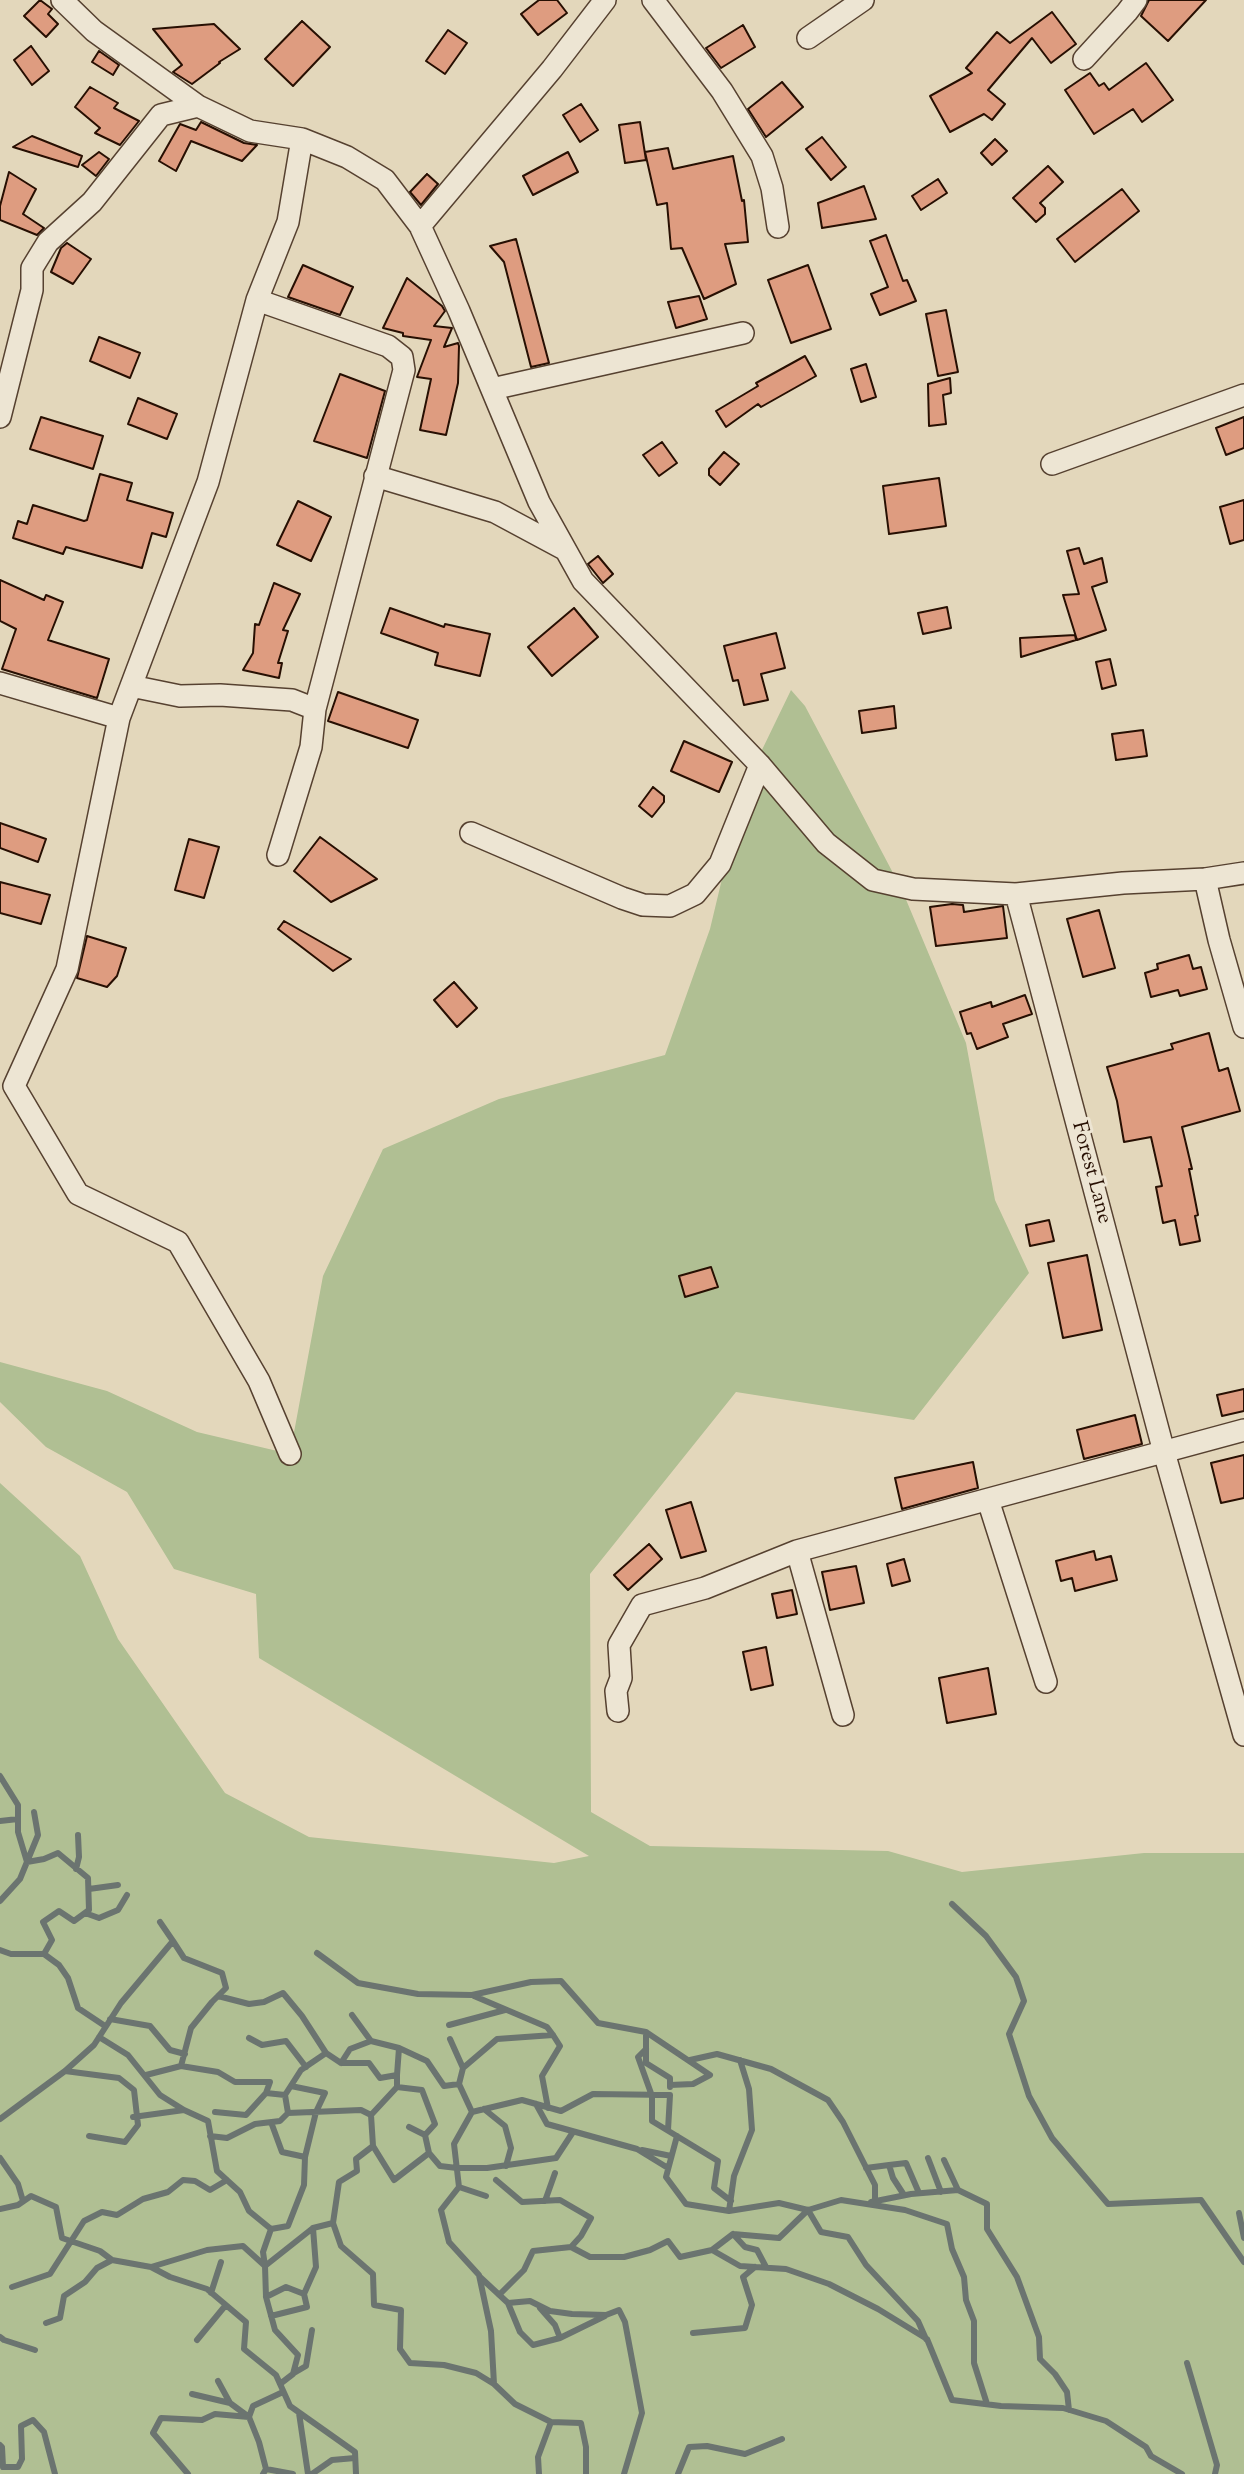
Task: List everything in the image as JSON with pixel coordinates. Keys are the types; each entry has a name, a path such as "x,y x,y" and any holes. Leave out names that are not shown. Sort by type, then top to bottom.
{"street":[{"path":"62,0 94,32 198,106 250,131 302,139 347,157 385,180 420,226 539,502 583,581 761,765 827,843 873,880 913,889 1016,894 1124,883 1205,879 1244,873"},
{"path":"420,226 552,69 605,0"},
{"path":"653,0 722,90 762,156 772,188 778,227"},
{"path":"808,38 863,0"},
{"path":"1084,59 1136,0"},
{"path":"0,417 32,289 32,268 48,242 92,202 161,115 198,106"},
{"path":"290,1454 259,1381 178,1242 78,1194 13,1086 67,969 119,718 208,482 257,300 288,222 302,139"},
{"path":"257,300 388,346 402,357 404,370 315,709 311,747 278,855"},
{"path":"492,389 743,333"},
{"path":"1052,464 1244,395"},
{"path":"375,476 495,512 565,549"},
{"path":"0,684 119,718"},
{"path":"131,686 180,696 220,695 292,700 315,709"},
{"path":"471,833 622,898 643,905 670,905 695,894 720,864 761,765"},
{"path":"1205,879 1244,1027"},
{"name":"Forest Lane","path":"1016,894 1164,1452 1244,1735"},
{"path":"618,1711 617,1691 621,1678 619,1645 642,1605 705,1588 797,1551 1244,1430"},
{"path":"988,1500 1046,1682"},
{"path":"797,1551 843,1715"}],"green space":[{"path":"791,690 805,706 902,890 966,1043 995,1200 1029,1273 914,1420 736,1392 590,1574 591,1812 650,1846 888,1851 962,1872 1144,1853 1244,1853 1244,2474 0,2474 0,1483 80,1556 118,1639 225,1793 309,1837 554,1863 589,1856 259,1658 256,1594 174,1569 127,1492 46,1447 0,1402 0,1362 107,1391 197,1432 290,1454 323,1276 383,1149 499,1099 665,1055 710,929 744,787"}],"building":[{"path":"40,0 52,9 48,14 58,24 46,37 24,16"},
{"path":"539,0 557,0 567,13 538,35 521,14"},
{"path":"1149,0 1206,0 1168,41 1141,16"},
{"path":"1052,12 1076,44 1051,63 1032,38 988,90 1005,104 992,120 984,114 950,132 930,96 972,73 966,68 997,32 1010,43"},
{"path":"302,21 330,47 293,86 265,59"},
{"path":"214,24 240,49 192,84 173,72 182,65 153,29"},
{"path":"743,25 755,47 721,68 706,48"},
{"path":"448,30 467,43 445,74 426,61"},
{"path":"31,46 49,71 32,85 14,60"},
{"path":"99,51 119,65 113,75 92,62"},
{"path":"1146,63 1173,100 1142,122 1133,109 1094,134 1065,90 1090,73 1099,86 1104,83 1109,90"},
{"path":"782,82 803,107 766,137 748,109"},
{"path":"90,87 118,103 114,108 139,121 120,145 95,133 100,128 75,107"},
{"path":"581,104 598,130 580,142 563,115"},
{"path":"201,122 244,143 257,145 242,161 191,141 176,171 159,161 180,124 196,130"},
{"path":"640,122 646,160 625,163 619,125"},
{"path":"32,136 82,156 78,167 13,147"},
{"path":"822,137 846,167 831,180 806,149"},
{"path":"995,139 1007,151 992,165 981,153"},
{"path":"668,148 673,169 733,156 742,201 744,200 748,242 725,244 736,284 704,299 682,248 671,249 667,203 657,205 645,152"},
{"path":"99,152 109,159 96,176 82,165"},
{"path":"568,152 578,172 533,195 523,176"},
{"path":"1048,166 1063,182 1040,203 1045,208 1045,214 1036,222 1013,198"},
{"path":"9,172 36,189 23,214 44,228 37,235 0,220 0,206"},
{"path":"427,174 438,184 421,205 410,192"},
{"path":"938,179 947,193 921,210 912,196"},
{"path":"864,186 876,219 822,228 818,203"},
{"path":"1122,189 1139,211 1075,262 1057,239"},
{"path":"886,235 903,281 907,280 916,301 880,315 871,294 888,287 870,241"},
{"path":"516,239 549,363 531,367 504,262 490,246"},
{"path":"67,243 91,259 73,284 51,272 61,248"},
{"path":"303,265 353,287 340,315 288,297"},
{"path":"808,265 831,329 791,343 768,280"},
{"path":"407,278 445,311 434,326 452,328 444,347 458,343 459,346 458,383 446,435 420,430 431,379 417,377 431,340 403,336 403,333 383,328"},
{"path":"699,296 707,319 676,328 668,302"},
{"path":"946,310 958,372 938,376 926,314"},
{"path":"99,337 140,353 130,378 90,361"},
{"path":"805,356 816,376 761,407 758,404 726,427 716,411 758,386 756,383"},
{"path":"866,364 876,397 861,402 851,369"},
{"path":"340,374 385,391 367,458 314,441"},
{"path":"950,378 951,393 943,395 946,424 929,426 928,384"},
{"path":"138,398 177,414 167,439 128,424"},
{"path":"41,417 103,436 93,469 30,449"},
{"path":"1244,417 1244,448 1226,455 1216,428"},
{"path":"662,442 677,463 659,476 643,455"},
{"path":"724,452 739,464 720,485 709,475 709,469"},
{"path":"100,474 132,483 127,500 173,513 166,537 152,533 142,568 66,547 63,554 13,538 18,521 27,524 33,505 87,520"},
{"path":"939,478 946,526 889,534 883,486"},
{"path":"1244,500 1244,540 1230,544 1220,507"},
{"path":"298,501 331,517 311,561 277,545"},
{"path":"1079,548 1084,564 1102,558 1107,582 1092,587 1106,630 1077,640 1063,595 1079,594 1067,551"},
{"path":"598,556 613,574 603,583 588,564"},
{"path":"0,580 44,600 46,595 63,602 48,640 109,659 97,698 2,669 16,629 0,621"},
{"path":"274,583 300,594 283,630 288,631 278,663 282,663 279,678 243,670 253,653 255,624 259,625"},
{"path":"947,607 951,628 923,634 918,613"},
{"path":"390,608 444,627 445,624 490,634 480,676 435,665 438,653 381,633"},
{"path":"574,608 598,637 552,676 528,647"},
{"path":"776,633 785,668 761,674 768,700 744,705 738,680 733,681 724,646"},
{"path":"1075,635 1076,640 1021,657 1020,638"},
{"path":"1110,659 1116,685 1102,689 1096,662"},
{"path":"338,692 418,720 408,748 328,721"},
{"path":"894,706 896,728 862,733 859,711"},
{"path":"1143,730 1147,756 1116,760 1112,734"},
{"path":"684,741 732,762 719,792 671,771"},
{"path":"653,787 664,796 664,802 652,817 639,806"},
{"path":"0,823 46,839 38,862 0,848"},
{"path":"320,837 377,879 331,902 294,871"},
{"path":"189,839 219,847 204,898 175,890"},
{"path":"0,882 50,895 41,924 0,913"},
{"path":"963,905 964,912 1003,906 1007,938 936,946 930,907"},
{"path":"1099,910 1115,968 1083,977 1067,919"},
{"path":"284,921 351,959 333,971 278,929"},
{"path":"87,936 126,948 117,976 107,987 77,978"},
{"path":"1189,955 1193,969 1201,967 1207,989 1180,996 1178,990 1151,997 1145,973 1158,969 1157,964"},
{"path":"454,982 477,1008 457,1027 434,1000"},
{"path":"1025,995 1032,1014 1003,1024 1008,1037 977,1049 971,1033 967,1034 960,1012 991,1002 992,1007"},
{"path":"1209,1033 1219,1071 1228,1068 1240,1111 1182,1127 1192,1169 1189,1169 1200,1241 1180,1245 1175,1220 1163,1223 1156,1187 1162,1186 1151,1137 1124,1142 1117,1101 1107,1067 1173,1049 1171,1044"},
{"path":"1049,1220 1054,1241 1030,1246 1026,1225"},
{"path":"1087,1255 1102,1330 1063,1338 1048,1263"},
{"path":"711,1267 718,1287 685,1297 679,1276"},
{"path":"1244,1389 1244,1411 1222,1416 1217,1395"},
{"path":"1135,1415 1142,1444 1084,1459 1077,1430"},
{"path":"1244,1455 1244,1498 1221,1503 1211,1463"},
{"path":"973,1462 978,1488 902,1509 895,1478"},
{"path":"691,1502 706,1551 681,1558 666,1510"},
{"path":"649,1544 662,1559 628,1590 614,1575"},
{"path":"1094,1551 1096,1560 1111,1556 1117,1580 1075,1591 1072,1578 1061,1581 1056,1561"},
{"path":"904,1559 910,1581 892,1586 887,1564"},
{"path":"856,1566 864,1603 830,1610 822,1572"},
{"path":"792,1590 797,1614 777,1618 772,1594"},
{"path":"766,1647 773,1685 751,1690 743,1652"},
{"path":"988,1668 996,1714 947,1723 939,1678"}],"waterway":[{"path":"0,1776 18,1805 18,1832 27,1862 58,1853 88,1878 89,1910 74,1921 59,1911 43,1922 52,1940 44,1954"},
{"path":"0,1901 20,1879 38,1835 34,1812"},
{"path":"0,1821 18,1819"},
{"path":"76,1869 79,1857 78,1835"},
{"path":"89,1889 118,1885"},
{"path":"85,1913 99,1918 118,1910 127,1895"},
{"path":"952,1904 986,1936 1016,1977 1024,2001 1009,2034 1029,2096 1052,2138 1108,2204 1201,2200 1244,2262"},
{"path":"0,2119 65,2071 94,2045 121,2003 173,1941 160,1922"},
{"path":"173,1941 184,1958 222,1973 226,1988 191,2028 181,2066 218,2072 235,2082 270,2082 266,2093"},
{"path":"0,1950 11,1954 44,1954 59,1965 68,1978 78,2008 105,2026"},
{"path":"317,1953 358,1983 418,1994 472,1995 531,1982 561,1981 598,2023 646,2032 710,2075 693,2084 670,2085"},
{"path":"218,1996 249,2004 264,2002 283,1993 302,2016 326,2053 301,2070 285,2095"},
{"path":"474,1996 547,2027 553,2035 560,2046 542,2076 548,2108"},
{"path":"449,2025 505,2010"},
{"path":"352,2015 371,2041 399,2048 427,2061 444,2086 459,2084"},
{"path":"110,2019 150,2026 170,2050 185,2054"},
{"path":"646,2032 646,2063 670,2078 670,2087"},
{"path":"463,2068 497,2039 553,2035"},
{"path":"99,2037 128,2055 160,2095 184,2110"},
{"path":"249,2038 262,2045 286,2041 306,2067"},
{"path":"450,2039 463,2068 459,2084 472,2112 522,2100 561,2111 593,2094 670,2095 668,2130"},
{"path":"326,2053 341,2063 350,2049 371,2041"},
{"path":"397,2075 399,2048"},
{"path":"646,2049 638,2057 652,2096 652,2121 718,2161 714,2188 731,2201"},
{"path":"690,2060 717,2054 771,2069 828,2100 843,2122 875,2185 875,2201"},
{"path":"729,2211 734,2176 752,2130 749,2089 740,2060"},
{"path":"341,2063 369,2063 380,2078 397,2075 397,2087"},
{"path":"146,2075 181,2066"},
{"path":"65,2071 119,2078 134,2090 138,2125 125,2142 89,2136"},
{"path":"291,2086 325,2093 316,2112 305,2157"},
{"path":"371,2115 397,2087 422,2090 435,2124 425,2135"},
{"path":"215,2112 246,2115 266,2093 285,2095 288,2113 361,2110 371,2115 373,2146 394,2180 429,2153 440,2166 457,2168 487,2168 556,2158 573,2132"},
{"path":"536,2104 547,2124 637,2149 668,2168"},
{"path":"484,2109 505,2126 511,2148 506,2166"},
{"path":"133,2117 184,2110 208,2121 217,2171 240,2192 249,2211 271,2229 263,2252 265,2266 313,2228 333,2223 339,2182 357,2171 356,2159 373,2146"},
{"path":"472,2112 454,2144 459,2187 441,2210 449,2242 479,2275 491,2331 494,2384 515,2404 551,2422 581,2423 586,2447 586,2474"},
{"path":"210,2136 227,2138 255,2124 280,2121 288,2113"},
{"path":"271,2122 282,2152 305,2157 304,2185 288,2226 271,2229"},
{"path":"409,2127 425,2135 429,2153"},
{"path":"677,2136 666,2177 686,2204 729,2211 779,2203 808,2210 841,2200 905,2210 947,2224 952,2249 964,2277 966,2300 974,2321 974,2363 987,2404"},
{"path":"642,2150 671,2156"},
{"path":"0,2158 18,2184 23,2201"},
{"path":"928,2158 941,2192"},
{"path":"944,2160 958,2190 987,2204 987,2229 1017,2277 1039,2337 1040,2359 1055,2374 1067,2392 1069,2410"},
{"path":"889,2165 906,2163 919,2193"},
{"path":"866,2168 889,2165 893,2178 904,2195"},
{"path":"545,2201 555,2173"},
{"path":"12,2287 50,2274 84,2221 102,2212 117,2215 143,2199 168,2192 183,2180 195,2181 210,2190 227,2180"},
{"path":"496,2180 522,2202 560,2200 591,2218 571,2247"},
{"path":"459,2187 486,2196"},
{"path":"871,2202 911,2194 958,2190"},
{"path":"0,2209 18,2205 31,2196 56,2207 62,2238 100,2251 112,2260 151,2267 170,2277 207,2289 246,2322 244,2349 276,2375 290,2406 355,2452 356,2474"},
{"path":"499,2295 524,2270 533,2251 571,2247 590,2257 624,2257 650,2250 668,2241 680,2257 712,2250 733,2234 779,2238 808,2210 821,2232 848,2237 866,2265 918,2321 926,2339"},
{"path":"1239,2213 1244,2238"},
{"path":"333,2223 341,2246 373,2274 374,2305 401,2310 400,2349 410,2363 444,2365 476,2373 494,2384"},
{"path":"271,2316 307,2307 304,2294 316,2267 313,2228"},
{"path":"733,2234 745,2247 757,2250 766,2267"},
{"path":"151,2267 207,2250 243,2246 265,2266 266,2297 275,2330 298,2355 293,2374 280,2384"},
{"path":"712,2250 740,2266 786,2269 829,2284 878,2309 927,2339 952,2400 1001,2406 1063,2408 1106,2421 1146,2447 1151,2456 1182,2474"},
{"path":"46,2323 60,2318 64,2296 85,2282 97,2268 112,2260"},
{"path":"211,2293 221,2262"},
{"path":"693,2333 745,2328 752,2305 743,2277 755,2267"},
{"path":"480,2277 508,2303 530,2301 550,2311 572,2314 606,2315 619,2310 625,2322 642,2413 624,2474"},
{"path":"266,2297 286,2287 304,2294"},
{"path":"508,2303 520,2332 533,2345 560,2338 605,2316"},
{"path":"197,2340 225,2306"},
{"path":"540,2308 555,2325 560,2338"},
{"path":"294,2373 306,2366 312,2330"},
{"path":"0,2337 35,2350"},
{"path":"1187,2363 1217,2465 1215,2474"},
{"path":"218,2381 230,2403 249,2417 266,2469"},
{"path":"188,2474 153,2433 161,2418 202,2420 215,2414 249,2417 253,2406 283,2392"},
{"path":"192,2394 230,2403"},
{"path":"299,2413 308,2474"},
{"path":"0,2445 3,2467 18,2467 22,2459 21,2426 33,2420 44,2432 55,2474"},
{"path":"539,2474 538,2457 551,2422"},
{"path":"678,2474 689,2447 707,2446 745,2454 782,2439"},
{"path":"312,2474 332,2460 355,2458"},
{"path":"263,2474 266,2469 293,2474"}]}
